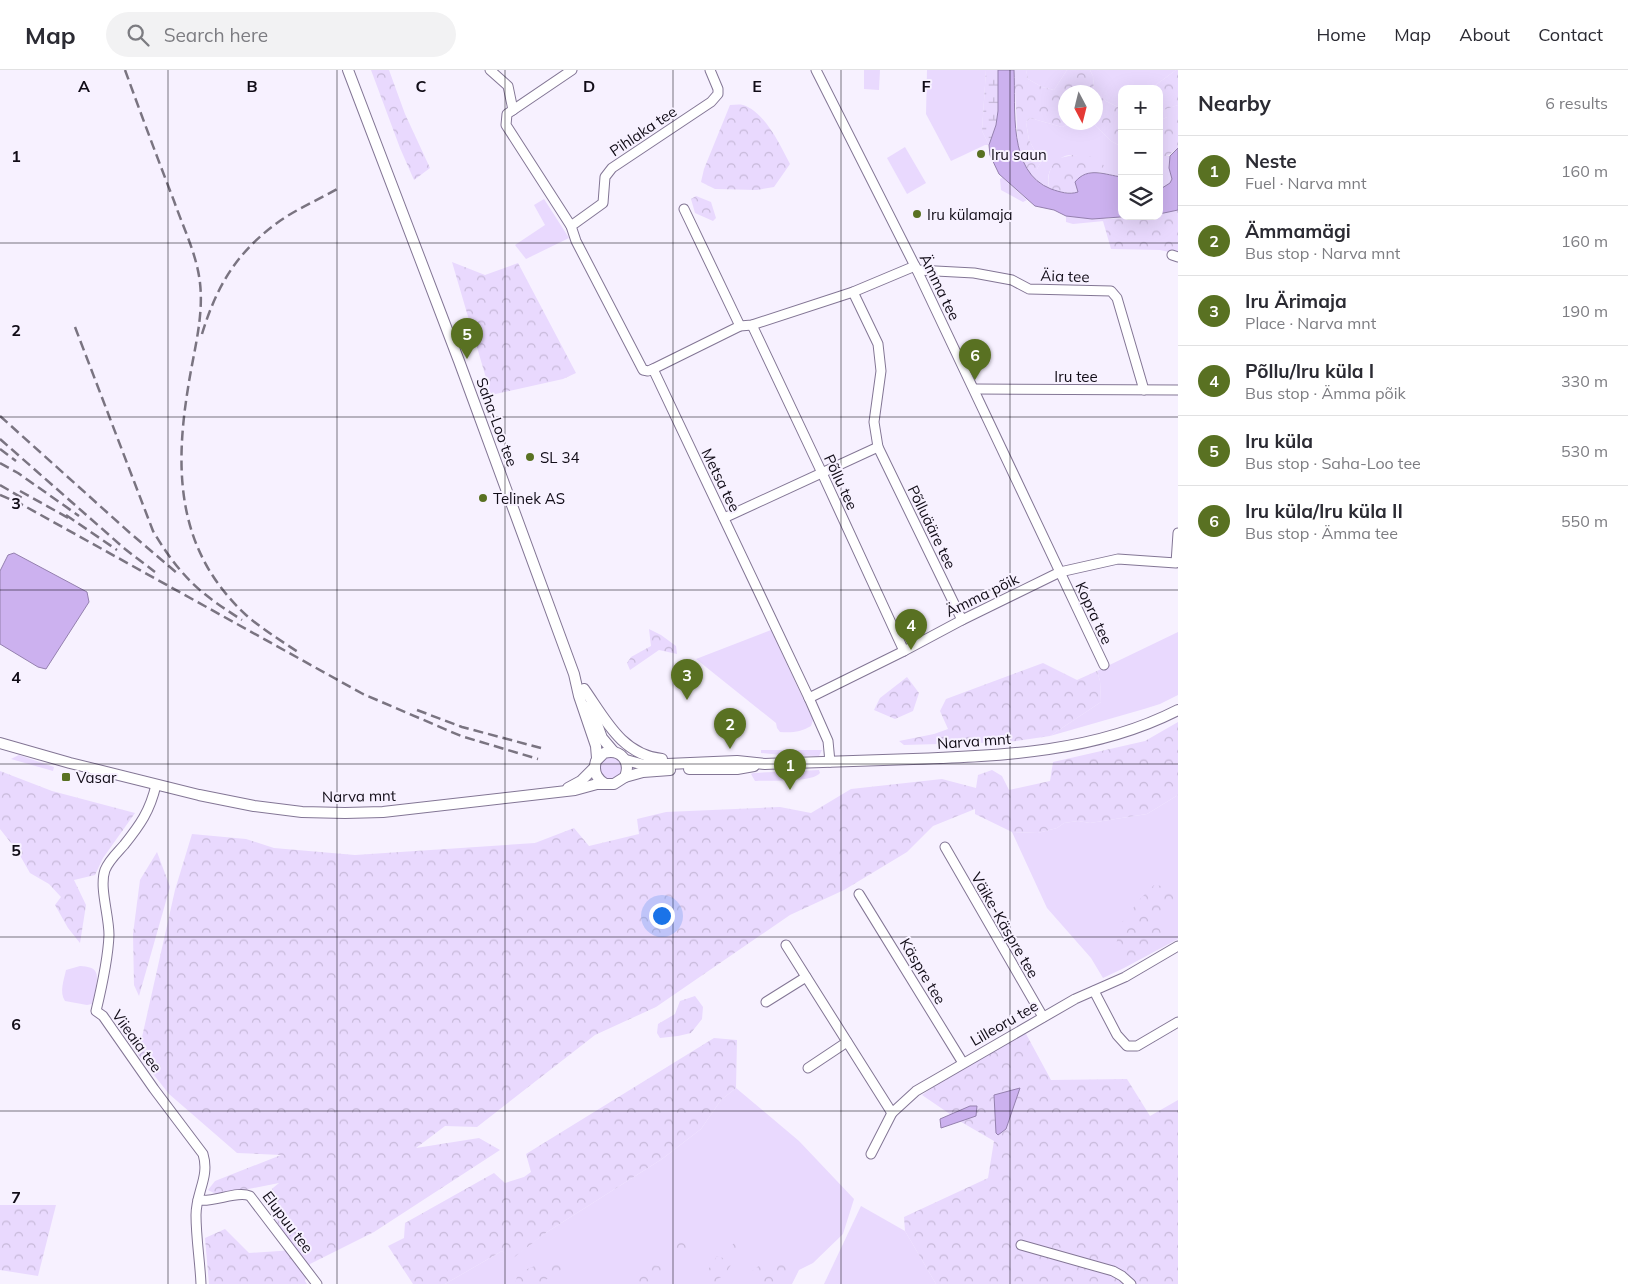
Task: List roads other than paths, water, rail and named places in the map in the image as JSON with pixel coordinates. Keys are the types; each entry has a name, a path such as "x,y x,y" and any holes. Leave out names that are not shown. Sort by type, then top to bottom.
{"main road":[{"name":"Saha-Loo tee","path":"348,70 459,361 574,674 579,696 596,746 596,763"},
{"name":"Saha-Loo tee","path":"574,674 584,689 602,738 613,751"},
{"path":"584,689 615,734 632,749 654,758 688,759 706,762"},
{"name":"Narva mnt","path":"563,791 581,781 604,752 613,751 626,760 644,765 737,761 765,764 979,757 1046,750 1129,731 1178,710"},
{"name":"Narva mnt","path":"0,743 199,796 302,812 383,812 433,807 575,790 604,783 614,784 625,777 643,772 737,769 765,764"},
{"path":"625,777 628,768 626,760"},
{"path":"596,763 597,777 604,783"}],"street":[{"name":"Metsa tee","path":"490,70 508,86 513,110 507,114 506,125 571,226 576,241 643,370 653,369 809,698 828,741 830,762"},
{"path":"513,110 572,70"},
{"name":"Pihlaka tee","path":"571,226 603,203 605,177 612,168 711,102 718,94 718,89 710,70"},
{"name":"Ämma tee","path":"816,70 916,268 1060,572"},
{"path":"684,209 740,326"},
{"name":"Äia tee","path":"653,369 740,326 752,325 853,292 916,268 974,273 1012,280 1028,289 1111,291 1117,298 1144,390"},
{"name":"Põlluääre tee","path":"853,292 878,344 881,370 874,422 878,447 962,620"},
{"name":"Põllu tee","path":"752,325 904,651"},
{"name":"Iru tee","path":"974,389 1178,390"},
{"path":"724,518 878,447"},
{"name":"Ämma põik","path":"809,698 1060,572 1118,559 1176,563 1178,533"},
{"name":"Kopra tee","path":"1060,572 1104,665"},
{"name":"Viieaia tee","path":"156,785 150,809 143,821 110,860 103,878 103,889 108,914 108,947 96,1010 103,1016 154,1089 203,1154 206,1164 206,1175 198,1200 196,1214 201,1284"},
{"name":"Väike-Käspre tee","path":"945,847 1043,1017"},
{"name":"Käspre tee","path":"859,894 962,1063"},
{"path":"786,946 892,1113"},
{"name":"Lilleoru tee","path":"871,1154 892,1113 916,1091 1076,998 1125,977 1178,946"},
{"path":"766,1002 806,977"},
{"path":"1094,991 1117,1035 1127,1046 1137,1046 1178,1022"},
{"path":"808,1068 847,1042"},
{"name":"Elupuu tee","path":"198,1200 207,1201 244,1194 250,1196 317,1284"},
{"path":"1021,1245 1113,1271 1131,1284"}],"railway":[{"path":"125,70 189,241 200,283 201,309 188,388 182,451 182,481 186,510 194,538 206,565 223,591 252,620 298,652"},
{"path":"202,334 214,302 228,274 248,249 280,221 337,189"},
{"path":"75,327 153,531 174,563 187,578 211,599 242,620"},
{"path":"0,416 177,573"},
{"path":"0,439 125,549 155,572"},
{"path":"0,449 16,461"},
{"path":"0,463 18,473 79,516"},
{"path":"0,485 24,499"},
{"path":"20,491 72,520"},
{"path":"0,495 21,504 363,694 461,736 538,759"},
{"path":"66,515 117,550"},
{"path":"417,710 462,727 541,748"}],"place":[{"name":"Iru saun","path":"981,154"},
{"name":"Iru külamaja","path":"917,214"},
{"name":"Iru küla","path":"467,359"},
{"name":"Iru küla/Iru küla II","path":"975,380"},
{"name":"SL 34","path":"530,457"},
{"name":"Telinek AS","path":"483,498"},
{"name":"Põllu/Iru küla I","path":"911,650"},
{"name":"Iru Ärimaja","path":"687,700"},
{"name":"Ämmamägi","path":"730,749"},
{"name":"Vasar","path":"66,777"},
{"name":"Neste","path":"790,790"}]}
